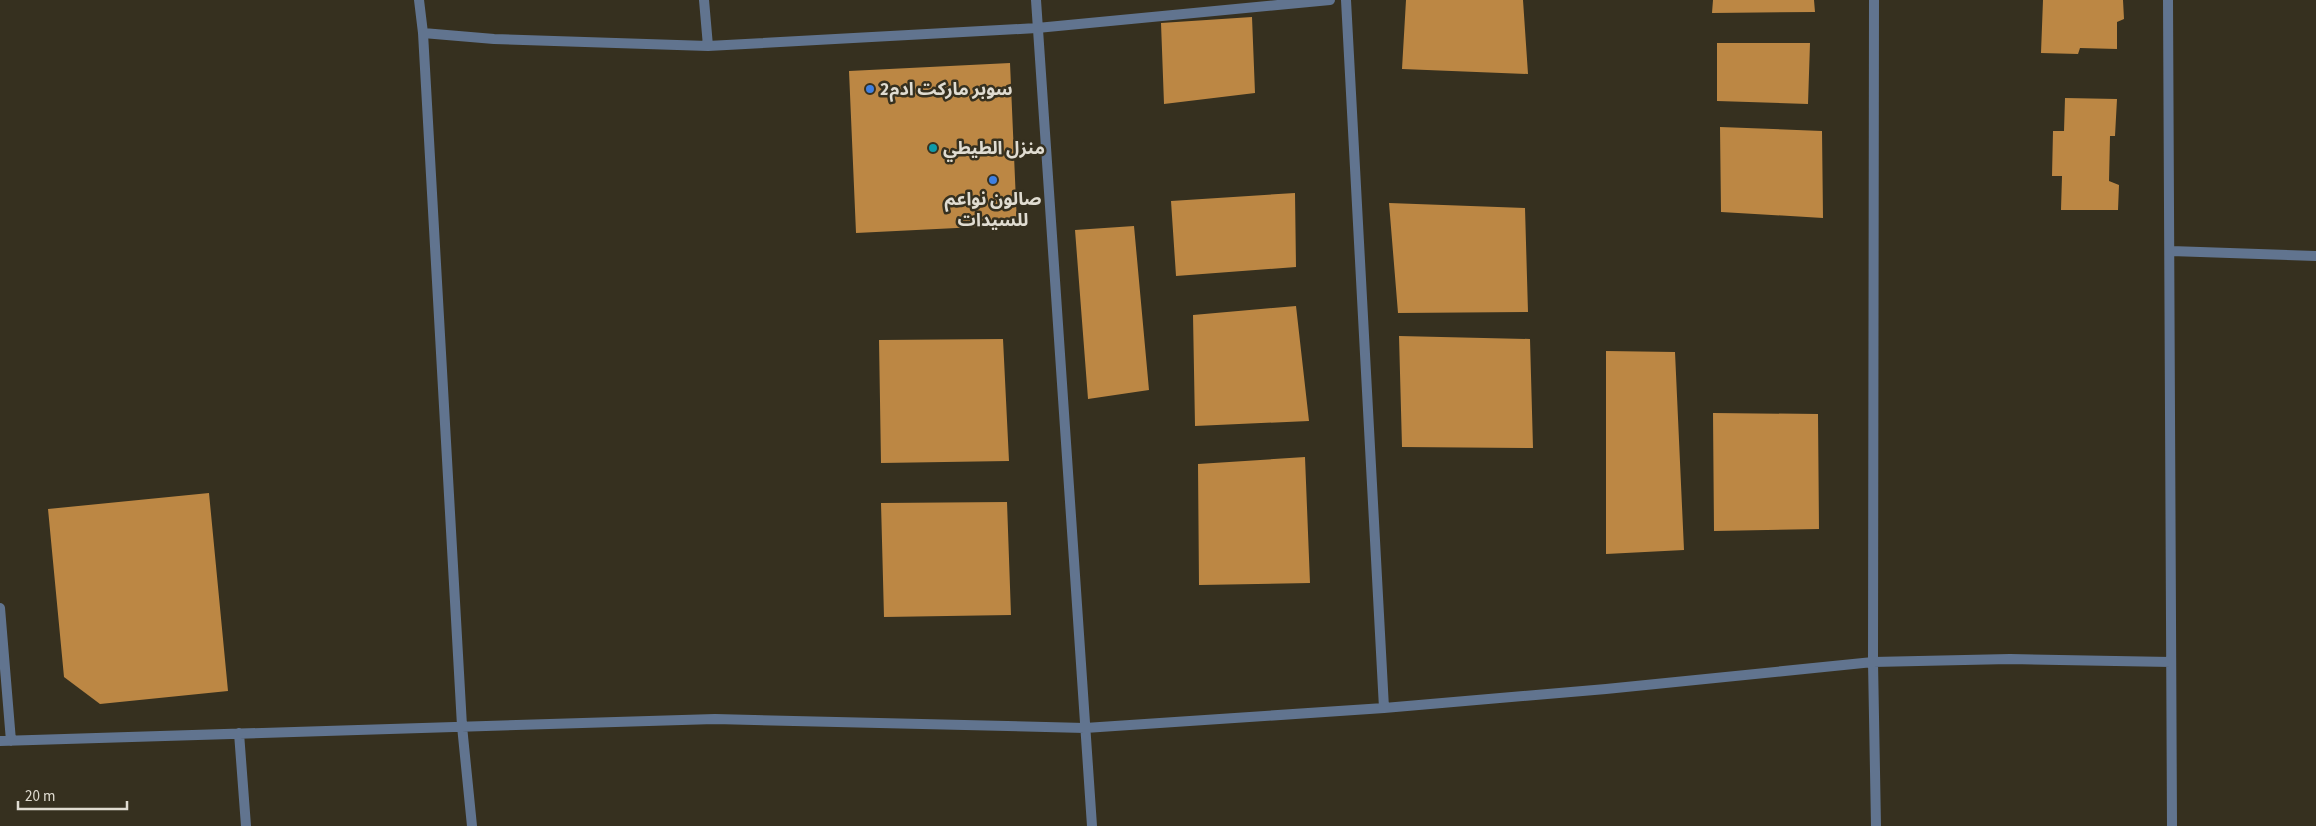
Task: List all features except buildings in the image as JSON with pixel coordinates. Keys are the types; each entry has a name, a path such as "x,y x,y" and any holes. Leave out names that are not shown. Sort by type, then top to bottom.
{"street":[{"path":"419,0 423,33 462,726 472,826"},
{"path":"704,0 708,46"},
{"path":"1036,0 1092,826"},
{"path":"423,33 494,39 708,46 1037,28 1330,0"},
{"path":"1346,0 1384,708"},
{"path":"1874,0 1873,662 1876,826"},
{"path":"2168,0 2171,251 2172,826"},
{"path":"2171,251 2316,256"},
{"path":"0,608 11,741"},
{"path":"0,741 715,719 1085,728 1384,708 1606,689 1873,662 2010,659 2171,662"},
{"path":"239,733 246,826"}],"place":[{"name":"سوبر ماركت ادم2","path":"870,89"},
{"name":"منزل الطيطي","path":"933,148"},
{"name":"صالون نواعم للسيدات","path":"993,180"}]}
